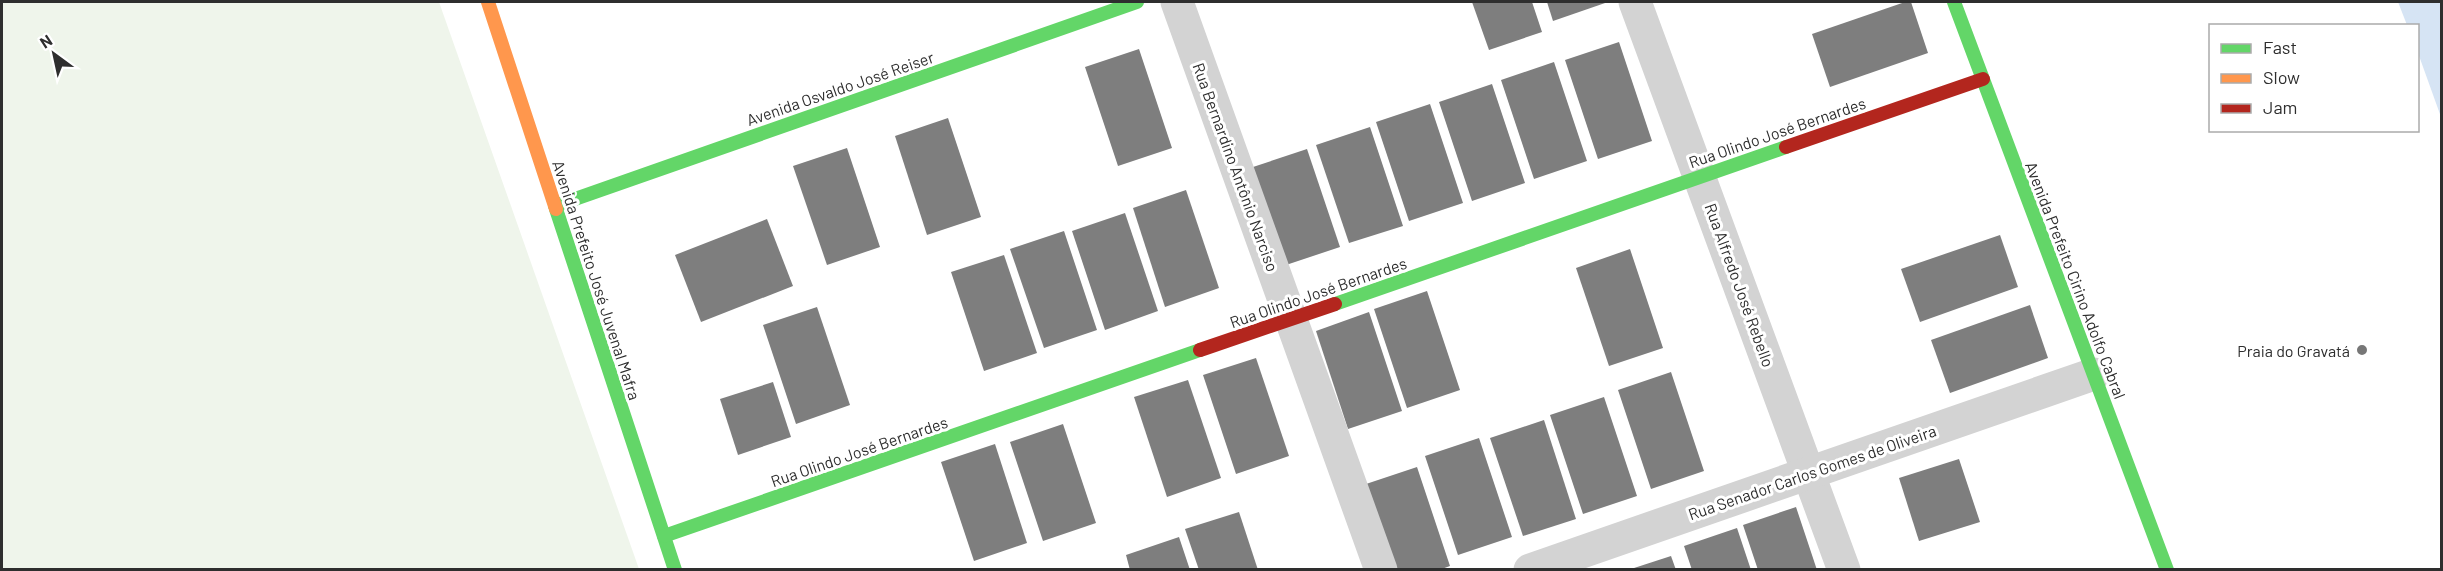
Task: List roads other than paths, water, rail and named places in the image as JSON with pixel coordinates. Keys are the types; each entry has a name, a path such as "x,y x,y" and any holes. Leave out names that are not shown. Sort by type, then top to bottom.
{"street":[{"name":"Avenida Prefeito José Juvenal Mafra","path":"488,2 675,570"},
{"name":"Avenida Osvaldo José Reiser","path":"555,206 1137,2"},
{"name":"Rua Bernardino Antônio Narciso","path":"1177,2 1381,570"},
{"name":"Rua Alfredo José Rebello","path":"1635,2 1844,570"},
{"name":"Avenida Prefeito Cirino Adolfo Cabral","path":"1954,2 2167,570"},
{"name":"Rua Olindo José Bernardes","path":"664,536 1983,79"},
{"name":"Rua Senador Carlos Gomes de Oliveira","path":"1530,570 2094,374"}],"water":[{"path":"2398,2 2441,2 2441,117 2419,56 2419,24 2407,24"}],"place":[{"name":"Praia do Gravatá","path":"2362,350"}]}
